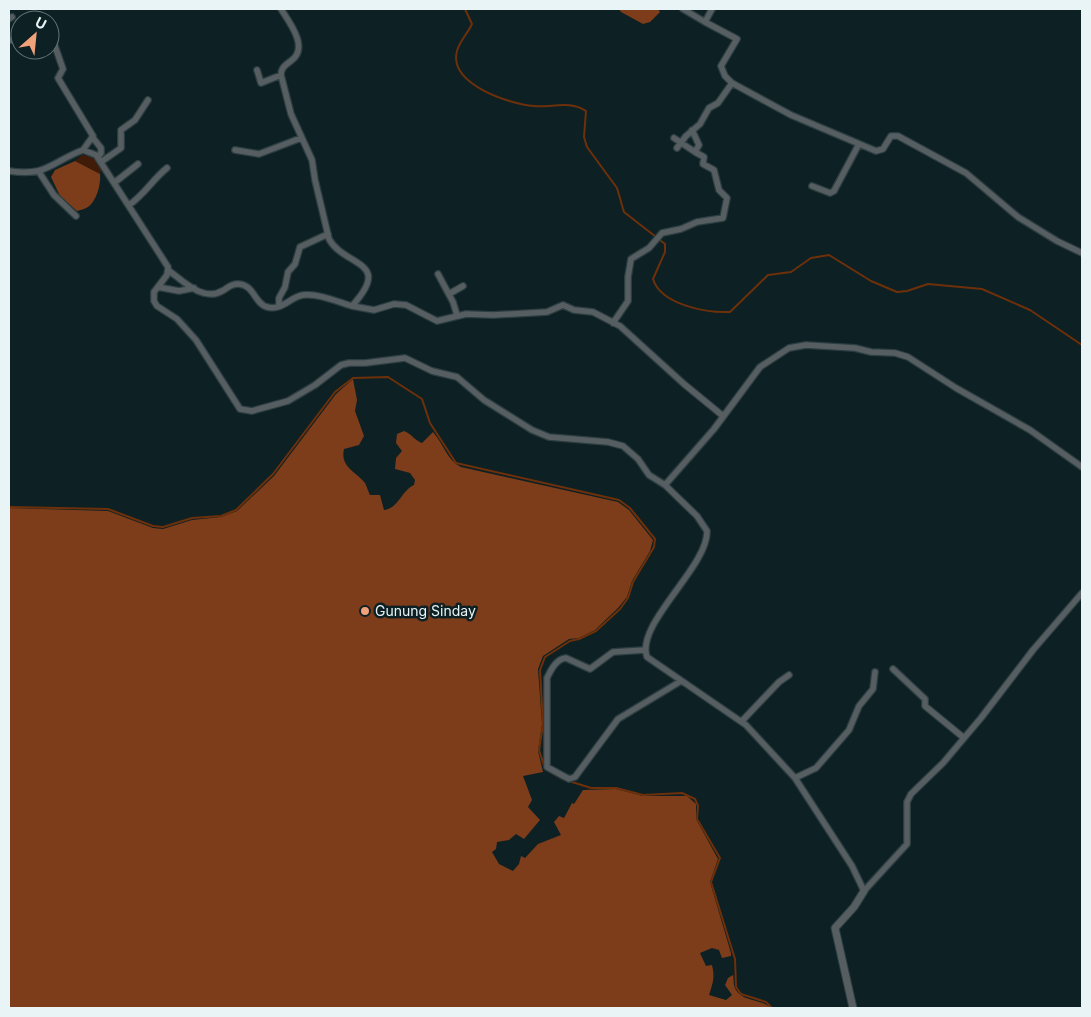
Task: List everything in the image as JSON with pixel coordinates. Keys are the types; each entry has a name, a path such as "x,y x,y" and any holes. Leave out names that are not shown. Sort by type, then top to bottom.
{"street":[{"path":"281,9 296,34 299,47 297,56 282,69 281,75 291,114 312,160 314,180 328,234 333,245 362,264 367,271 368,277 363,292 352,306"},
{"path":"683,9 736,37 721,66 725,76 732,83 769,104 879,151 883,149 891,136 898,136 966,173 1018,217 1082,254"},
{"path":"705,22 712,9"},
{"path":"60,60 63,69 58,78 93,138 101,148 102,153 99,159"},
{"path":"257,70 261,83 281,75"},
{"path":"679,145 700,124 709,108 718,103 732,83"},
{"path":"99,159 121,148 121,130 135,120 148,100"},
{"path":"692,130 699,145 695,152"},
{"path":"9,171 31,174 39,172 83,150 93,138"},
{"path":"235,150 259,154 301,138"},
{"path":"614,322 628,302 628,277 632,259 649,248 662,233 682,229 697,222 723,218 727,198 719,190 714,170 702,164 704,157 679,145 674,138"},
{"path":"812,186 830,193 834,191 859,144"},
{"path":"83,150 92,153 99,159 166,262 168,270 194,288 207,294 214,294 233,284 243,285 251,289 265,306 279,306 303,295 374,310 394,304 406,305 437,321 457,315 547,312 562,305 574,310 593,312 614,322 636,339 684,384 723,416"},
{"path":"114,183 138,164"},
{"path":"129,205 142,196 156,178 168,168"},
{"path":"39,172 54,195 76,216"},
{"path":"279,306 279,298 285,287 288,272 295,264 300,247 328,234"},
{"path":"168,270 153,297 157,306 169,311 196,340 240,409 252,411 288,401 315,385 341,365 349,363 366,364 405,358 425,368 457,377 484,400 532,430 549,437 608,442 623,446 638,459 649,475 665,486 702,522 707,536 702,550 651,630 645,650 651,661 742,721 795,778 852,866 864,891"},
{"path":"438,274 449,294 457,315"},
{"path":"449,294 463,286"},
{"path":"158,287 179,292 194,288"},
{"path":"665,486 723,416 760,367 789,348 806,345 895,353 921,364 956,388 1016,421 1082,467"},
{"path":"853,1008 835,928 854,907 864,891 906,844 908,802 911,794 943,763 1033,650 1082,593"},
{"path":"645,650 607,654 590,669 566,658 554,665 547,678 547,767 569,778 576,777 618,719 681,681"},
{"path":"893,669 925,699 925,706 964,738"},
{"path":"795,778 816,768 849,730 859,706 873,689 875,672"},
{"path":"742,721 789,674"}],"shaded area":[{"path":"619,9 658,9 660,12 650,22 643,24"},
{"path":"82,155 95,158 102,168 100,174 75,161"},
{"path":"75,161 100,174 99,187 94,200 88,207 77,211 60,196 51,177 55,170"},
{"path":"353,379 357,400 355,411 364,436 359,445 344,449 344,460 346,465 365,483 370,495 380,495 384,510 393,506 414,485 415,480 410,473 395,469 396,458 402,451 396,443 397,434 404,431 422,443 433,432 452,460 461,467 618,502 629,510 653,540 650,551 632,581 627,597 618,608 595,630 579,638 569,639 543,656 538,669 542,724 538,751 543,772 523,776 532,800 528,807 540,820 524,839 516,834 509,840 497,842 496,849 492,852 499,864 513,871 519,864 521,856 525,858 538,844 561,835 554,822 559,816 564,818 572,803 574,804 583,790 616,789 643,796 687,796 696,804 696,819 718,859 710,882 731,953 731,956 722,958 719,950 712,948 700,953 706,966 712,965 713,980 709,995 726,1000 732,995 725,985 728,978 733,975 734,987 739,994 771,1008 9,1008 9,508 108,511 153,528 163,529 192,520 221,517 237,511 274,476 336,394"}],"waterway":[{"path":"465,9 472,24 457,51 457,63 462,73 483,90 510,101 534,106 567,105 586,111 584,137 587,147 617,188 624,212 665,244 665,252 653,279 658,288 675,301 698,309 730,312 768,275 791,272 811,258 829,255 871,281 897,292 907,291 928,284 982,289 1030,310 1082,345"},
{"path":"9,507 108,509 153,526 163,527 192,518 221,516 236,510 273,474 335,392 353,378 388,377 422,399 430,423 456,463 619,500 630,508 655,539 654,547 633,582 628,598 620,609 596,631 570,641 545,657 540,670 543,724 539,750 545,769 562,779"},
{"path":"569,781 591,788 616,788 643,795 682,793 695,799 698,806 697,819 720,858 711,882 735,959 736,987 741,994 766,1002 772,1008"}],"place":[{"name":"Gunung Sinday","path":"365,611"}]}
